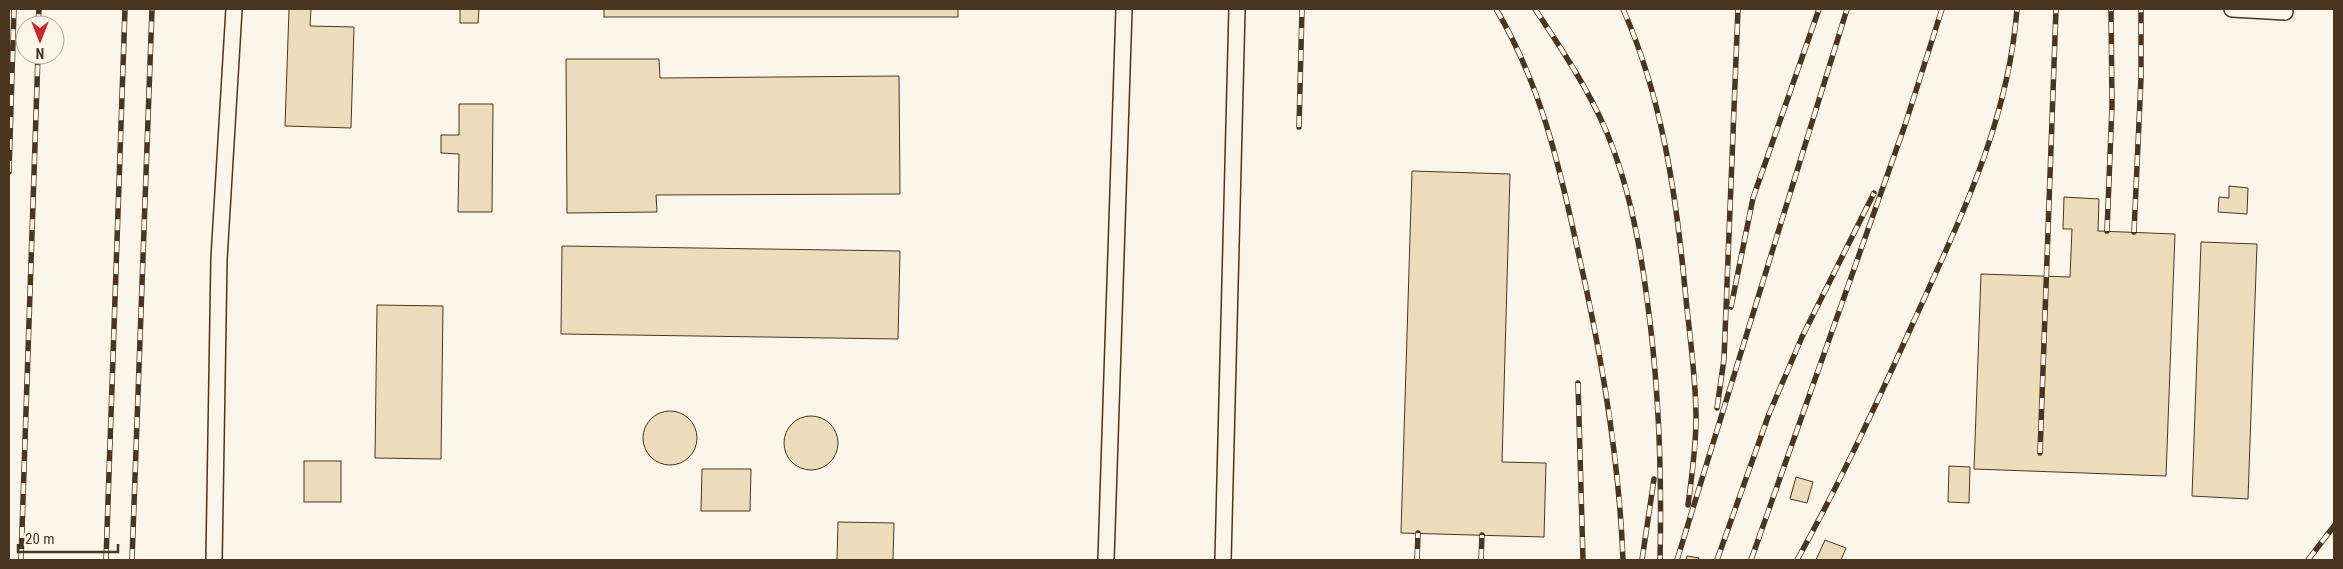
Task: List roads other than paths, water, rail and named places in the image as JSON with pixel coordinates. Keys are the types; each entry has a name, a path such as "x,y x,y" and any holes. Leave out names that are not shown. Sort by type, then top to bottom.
{"lane":[{"path":"214,560 219,259 234,9"},
{"path":"1106,560 1124,9"},
{"path":"1223,560 1237,9"},
{"path":"2232,9 2285,12"}],"railway":[{"path":"9,172 14,9"},
{"path":"39,9 39,15"},
{"path":"106,560 125,9"},
{"path":"132,560 152,9"},
{"path":"1299,127 1302,9"},
{"path":"1496,9 1525,66 1536,95 1555,155 1570,216 1594,325 1608,403 1618,481 1623,560"},
{"path":"1535,9 1574,70 1600,117 1622,173 1633,215 1644,278 1657,396 1660,462 1660,560"},
{"path":"1623,9 1648,77 1657,111 1672,182 1677,218 1696,402 1695,451 1688,505"},
{"path":"1717,408 1724,359 1738,9"},
{"path":"1731,307 1753,198 1819,9"},
{"path":"1677,560 1847,9"},
{"path":"1751,560 1905,125 1942,9"},
{"path":"1797,560 1872,413 1964,208 1993,131 2004,92 2012,51 2017,9"},
{"path":"2040,453 2056,9"},
{"path":"2107,231 2112,105 2111,9"},
{"path":"2134,232 2141,78 2141,9"},
{"path":"21,560 38,65"},
{"path":"1717,560 1769,414 1802,337 1874,193"},
{"path":"1578,383 1583,560"},
{"path":"1642,560 1654,479"},
{"path":"2308,560 2334,526"},
{"path":"1417,560 1418,533"},
{"path":"1481,560 1482,535"}]}
